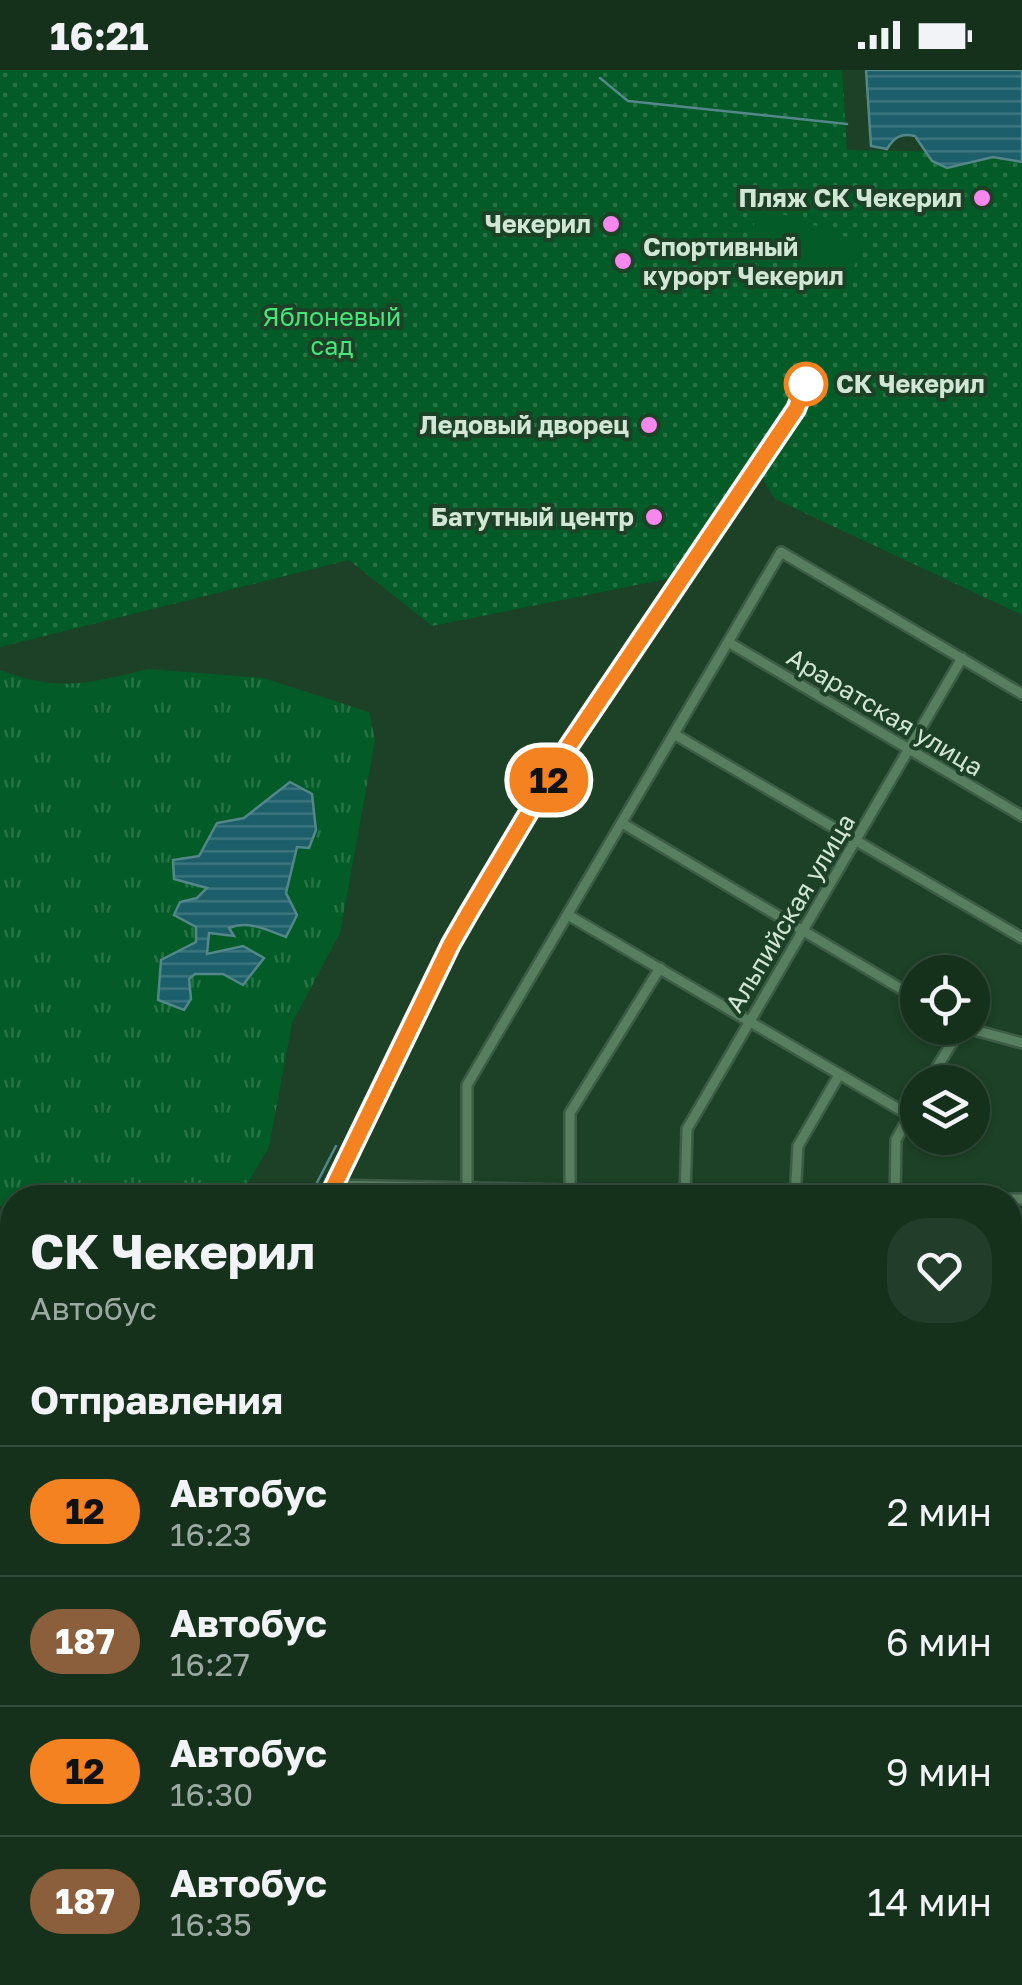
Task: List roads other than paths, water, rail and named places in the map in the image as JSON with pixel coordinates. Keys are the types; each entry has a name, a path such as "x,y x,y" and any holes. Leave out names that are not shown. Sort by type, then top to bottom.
{"street":[{"path":"334,1185 470,911 566,750 796,409 806,384"},
{"path":"467,1185 467,1085 781,552 1022,694"},
{"name":"Араратская улица","path":"728,642 1022,816"},
{"name":"Альпийская улица","path":"685,1185 687,1129 962,658"},
{"path":"674,734 1022,938"},
{"path":"622,824 900,988"},
{"path":"568,915 900,1109"},
{"path":"570,1185 570,1113 660,968"},
{"path":"990,1035 1022,1043"},
{"path":"796,1185 798,1146 839,1075"},
{"path":"894,1185 896,1140 900,1132"}],"water":[{"path":"866,70 1022,70 1022,162 993,157 947,168 932,161 915,136 910,135 898,137 887,149 871,146"},
{"path":"290,782 312,794 316,830 309,848 297,847 286,893 297,915 286,937 243,925 229,928 234,936 209,933 207,954 243,946 264,958 243,985 223,974 195,974 189,979 191,999 184,1010 158,1000 161,960 196,942 196,927 174,915 180,902 197,898 207,888 174,879 173,860 199,856 217,823 244,818"}],"waterway":[{"path":"600,78 628,101 847,124"},
{"path":"316,1185 336,1146"}],"place":[{"name":"Пляж СК Чекерил","path":"982,198"},
{"name":"Чекерил","path":"611,224"},
{"name":"Спортивный курорт Чекерил","path":"623,261"},
{"name":"СК Чекерил","path":"806,384"},
{"name":"Ледовый дворец","path":"649,425"},
{"name":"Батутный центр","path":"654,517"}],"park label":[{"name":"Яблоневый сад","path":"332,332"}]}
